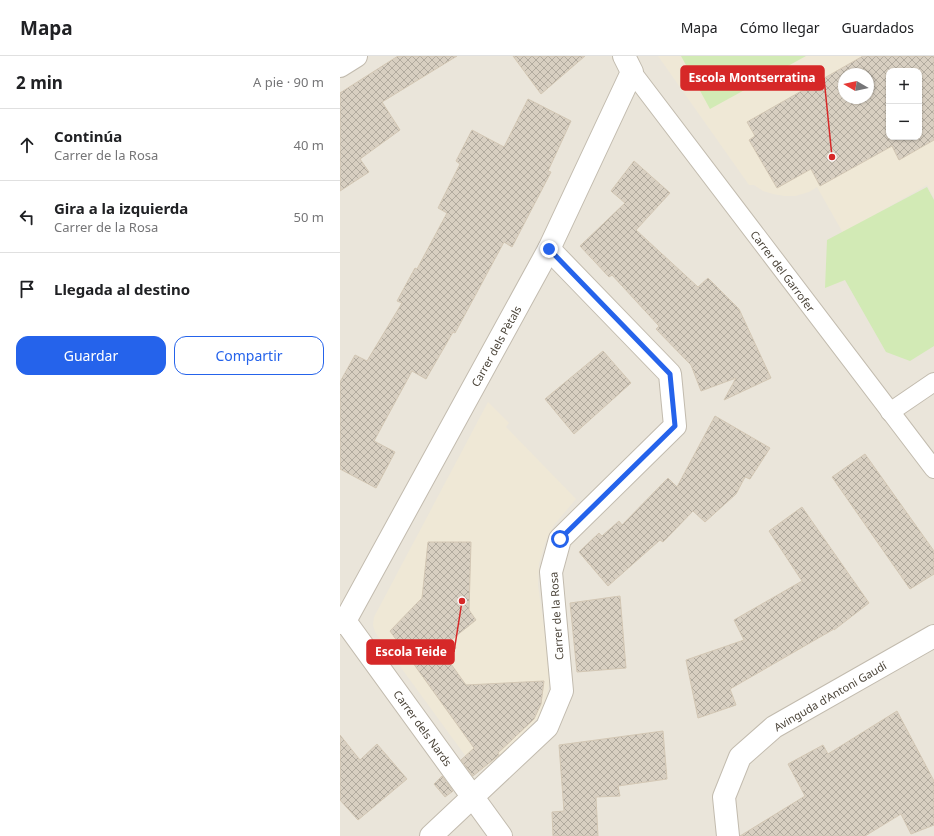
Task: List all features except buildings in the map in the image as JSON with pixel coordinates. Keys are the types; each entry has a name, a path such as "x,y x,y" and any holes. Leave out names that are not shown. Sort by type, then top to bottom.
{"street":[{"path":"340,66 356,56"},
{"name":"Carrer dels Pètals","path":"342,622 549,249 627,62"},
{"name":"Carrer del Garrofer","path":"627,62 934,469"},
{"name":"Carrer de la Rosa","path":"431,836 547,728 562,691 551,572 560,539 675,426 670,374 549,249"},
{"path":"890,412 934,382"},
{"name":"Carrer dels Nards","path":"342,622 501,836"},
{"name":"Avinguda d'Antoni Gaudí","path":"728,836 724,797 740,757 774,727 934,636"}],"shaded area":[{"path":"340,56 934,56 934,836 340,836"},
{"path":"658,56 934,56 934,198 927,185 843,233 817,187 809,192 795,196 784,196 763,191 754,185 749,185"},
{"path":"488,402 509,423 506,427 576,499 554,525 545,543 539,564 538,585 551,677 546,699 539,716 534,722 500,755 483,769 478,770 475,769 375,632 373,625 374,617"}],"green space":[{"path":"681,56 806,56 710,109"},
{"path":"927,187 934,200 934,346 910,361 886,352 845,280 825,288 827,240"}],"place":[{"name":"Escola Montserratina","path":"832,157"},
{"name":"Escola Teide","path":"462,601"}],"route":[{"path":"549,249 670,374 675,426 560,539"}]}
